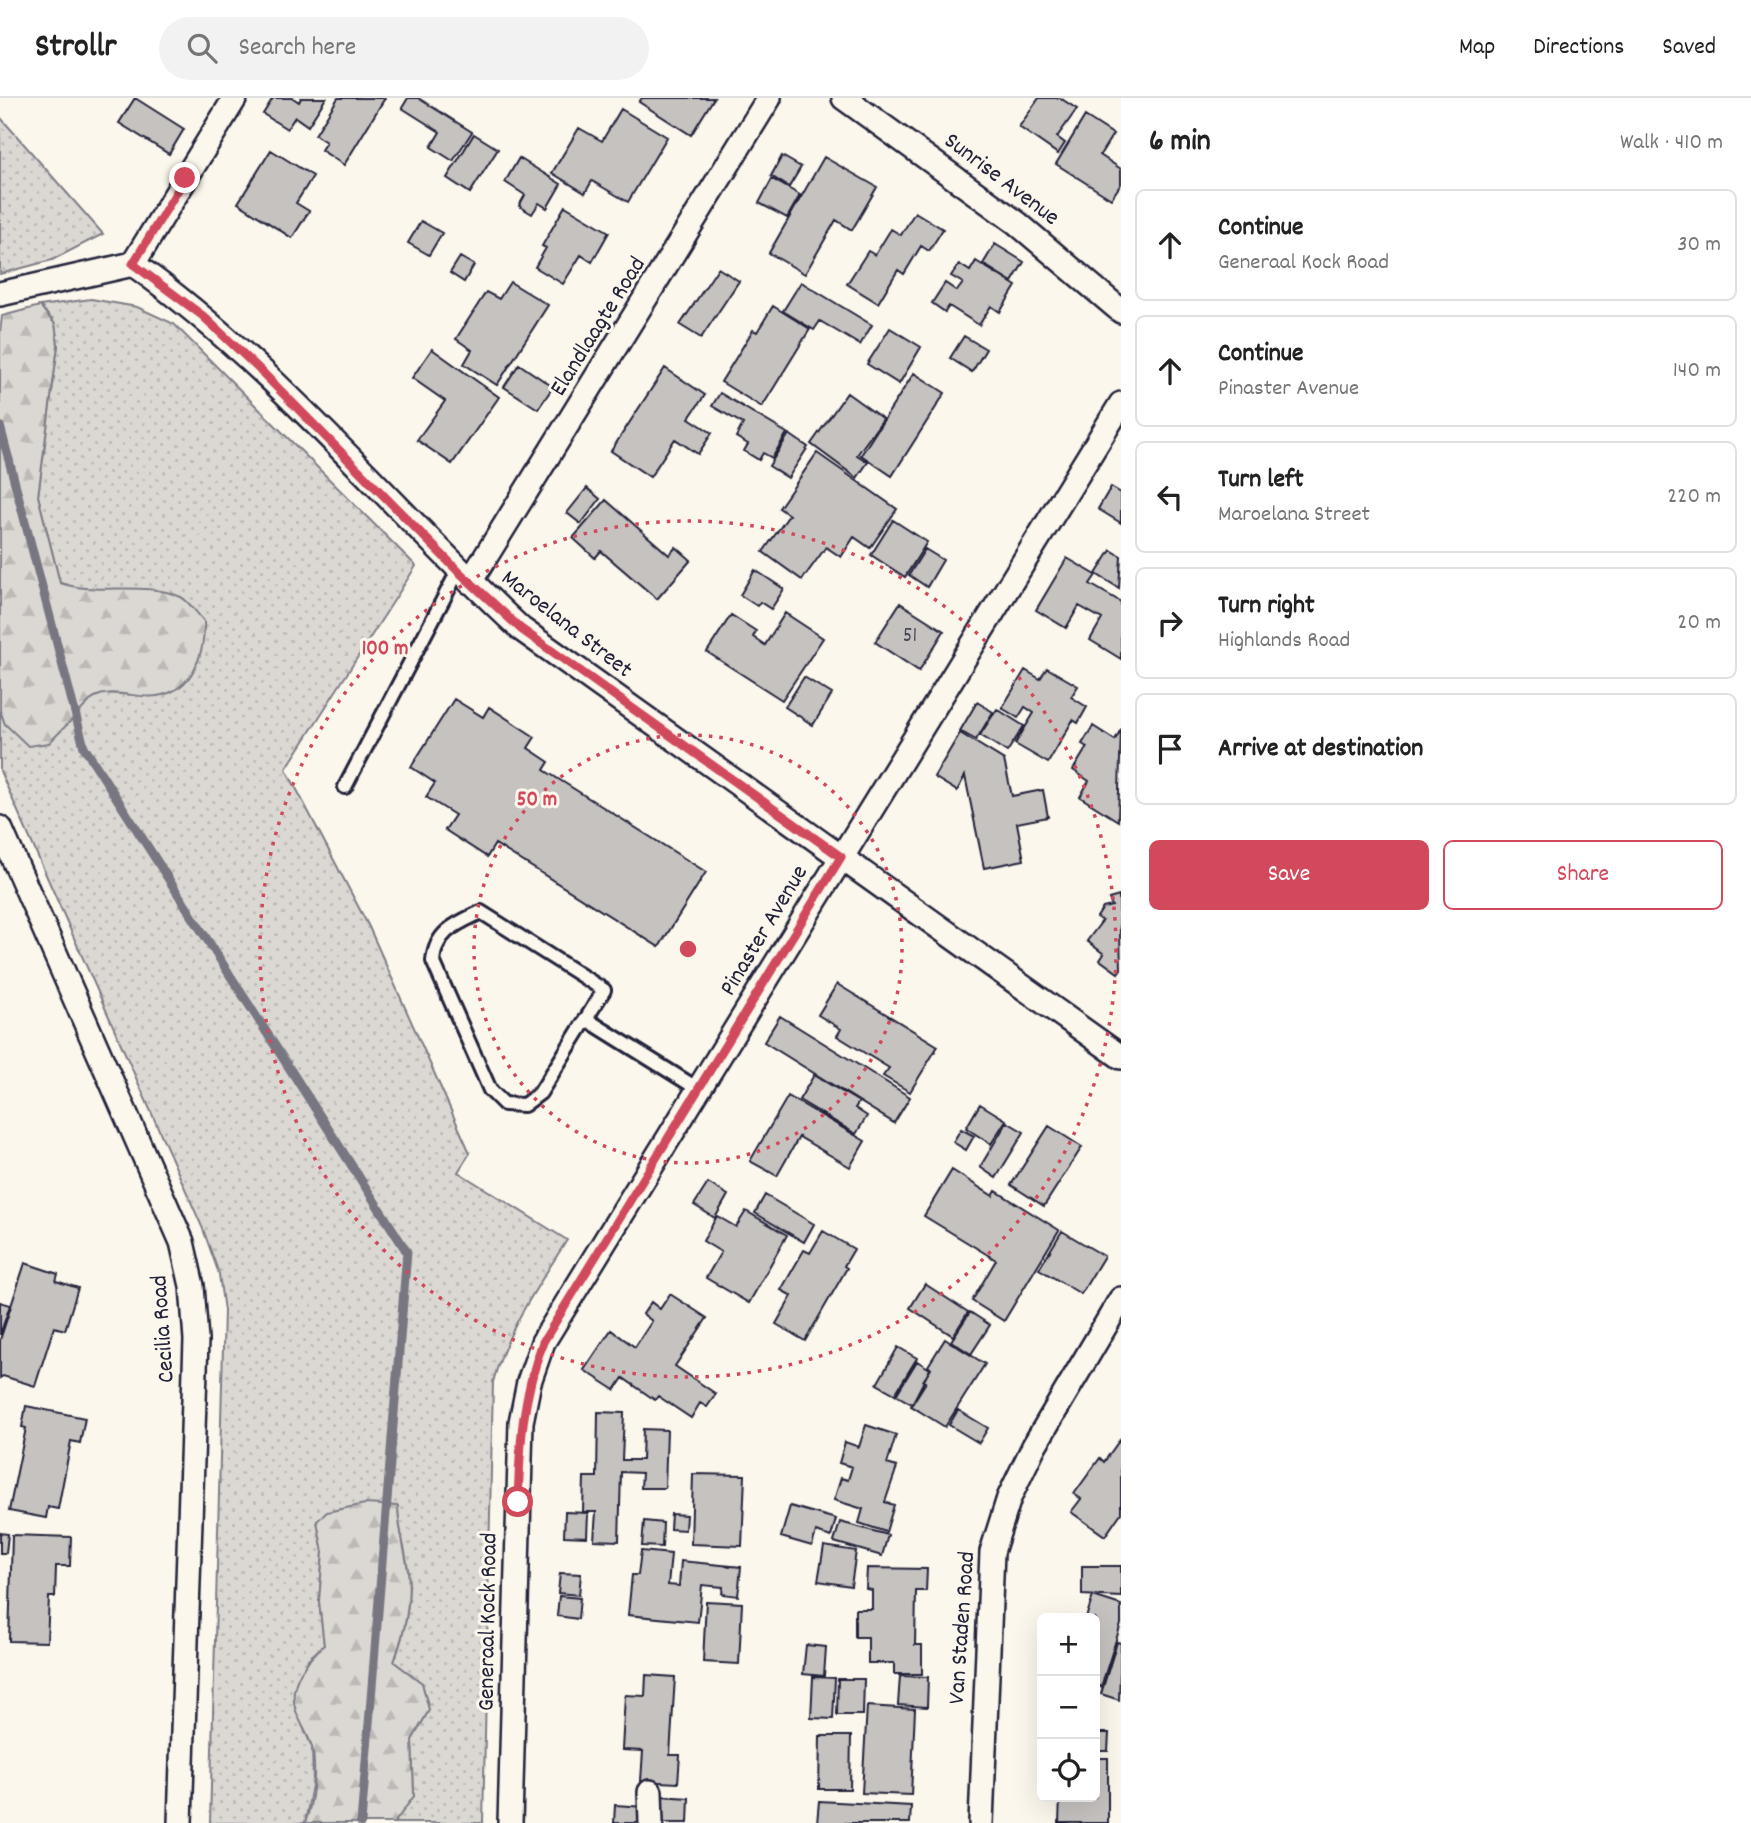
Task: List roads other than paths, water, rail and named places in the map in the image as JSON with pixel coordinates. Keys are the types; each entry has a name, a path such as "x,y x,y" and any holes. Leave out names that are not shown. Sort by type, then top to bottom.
{"street":[{"name":"Elandlaagte Road","path":"464,577 769,98"},
{"name":"Sunrise Avenue","path":"844,98 1017,223 1121,311"},
{"path":"0,294 133,264 232,99"},
{"name":"Maroelana Street","path":"133,264 203,316 260,370 464,577 521,629 1121,1057"},
{"name":"Pinaster Avenue","path":"529,1382 543,1342 1121,404"},
{"name":"Cecilia Road","path":"0,828 182,1242 192,1286 195,1366 180,1823"},
{"name":"Van Staden Road","path":"981,1823 992,1552 1009,1498 1034,1446 1121,1299"},
{"name":"Generaal Kock Road","path":"510,1823 521,1422 529,1382"},
{"path":"650,1792 650,1823"}],"lane":[{"name":"Elandlaagte Road","path":"345,788 464,577"},
{"path":"481,912 604,990 586,1018 540,1093 524,1105 504,1104 490,1090 433,961 436,943 449,926 481,912"},
{"path":"586,1018 698,1089"}],"waterway":[{"path":"0,426 84,747 407,1252 361,1823"}]}
